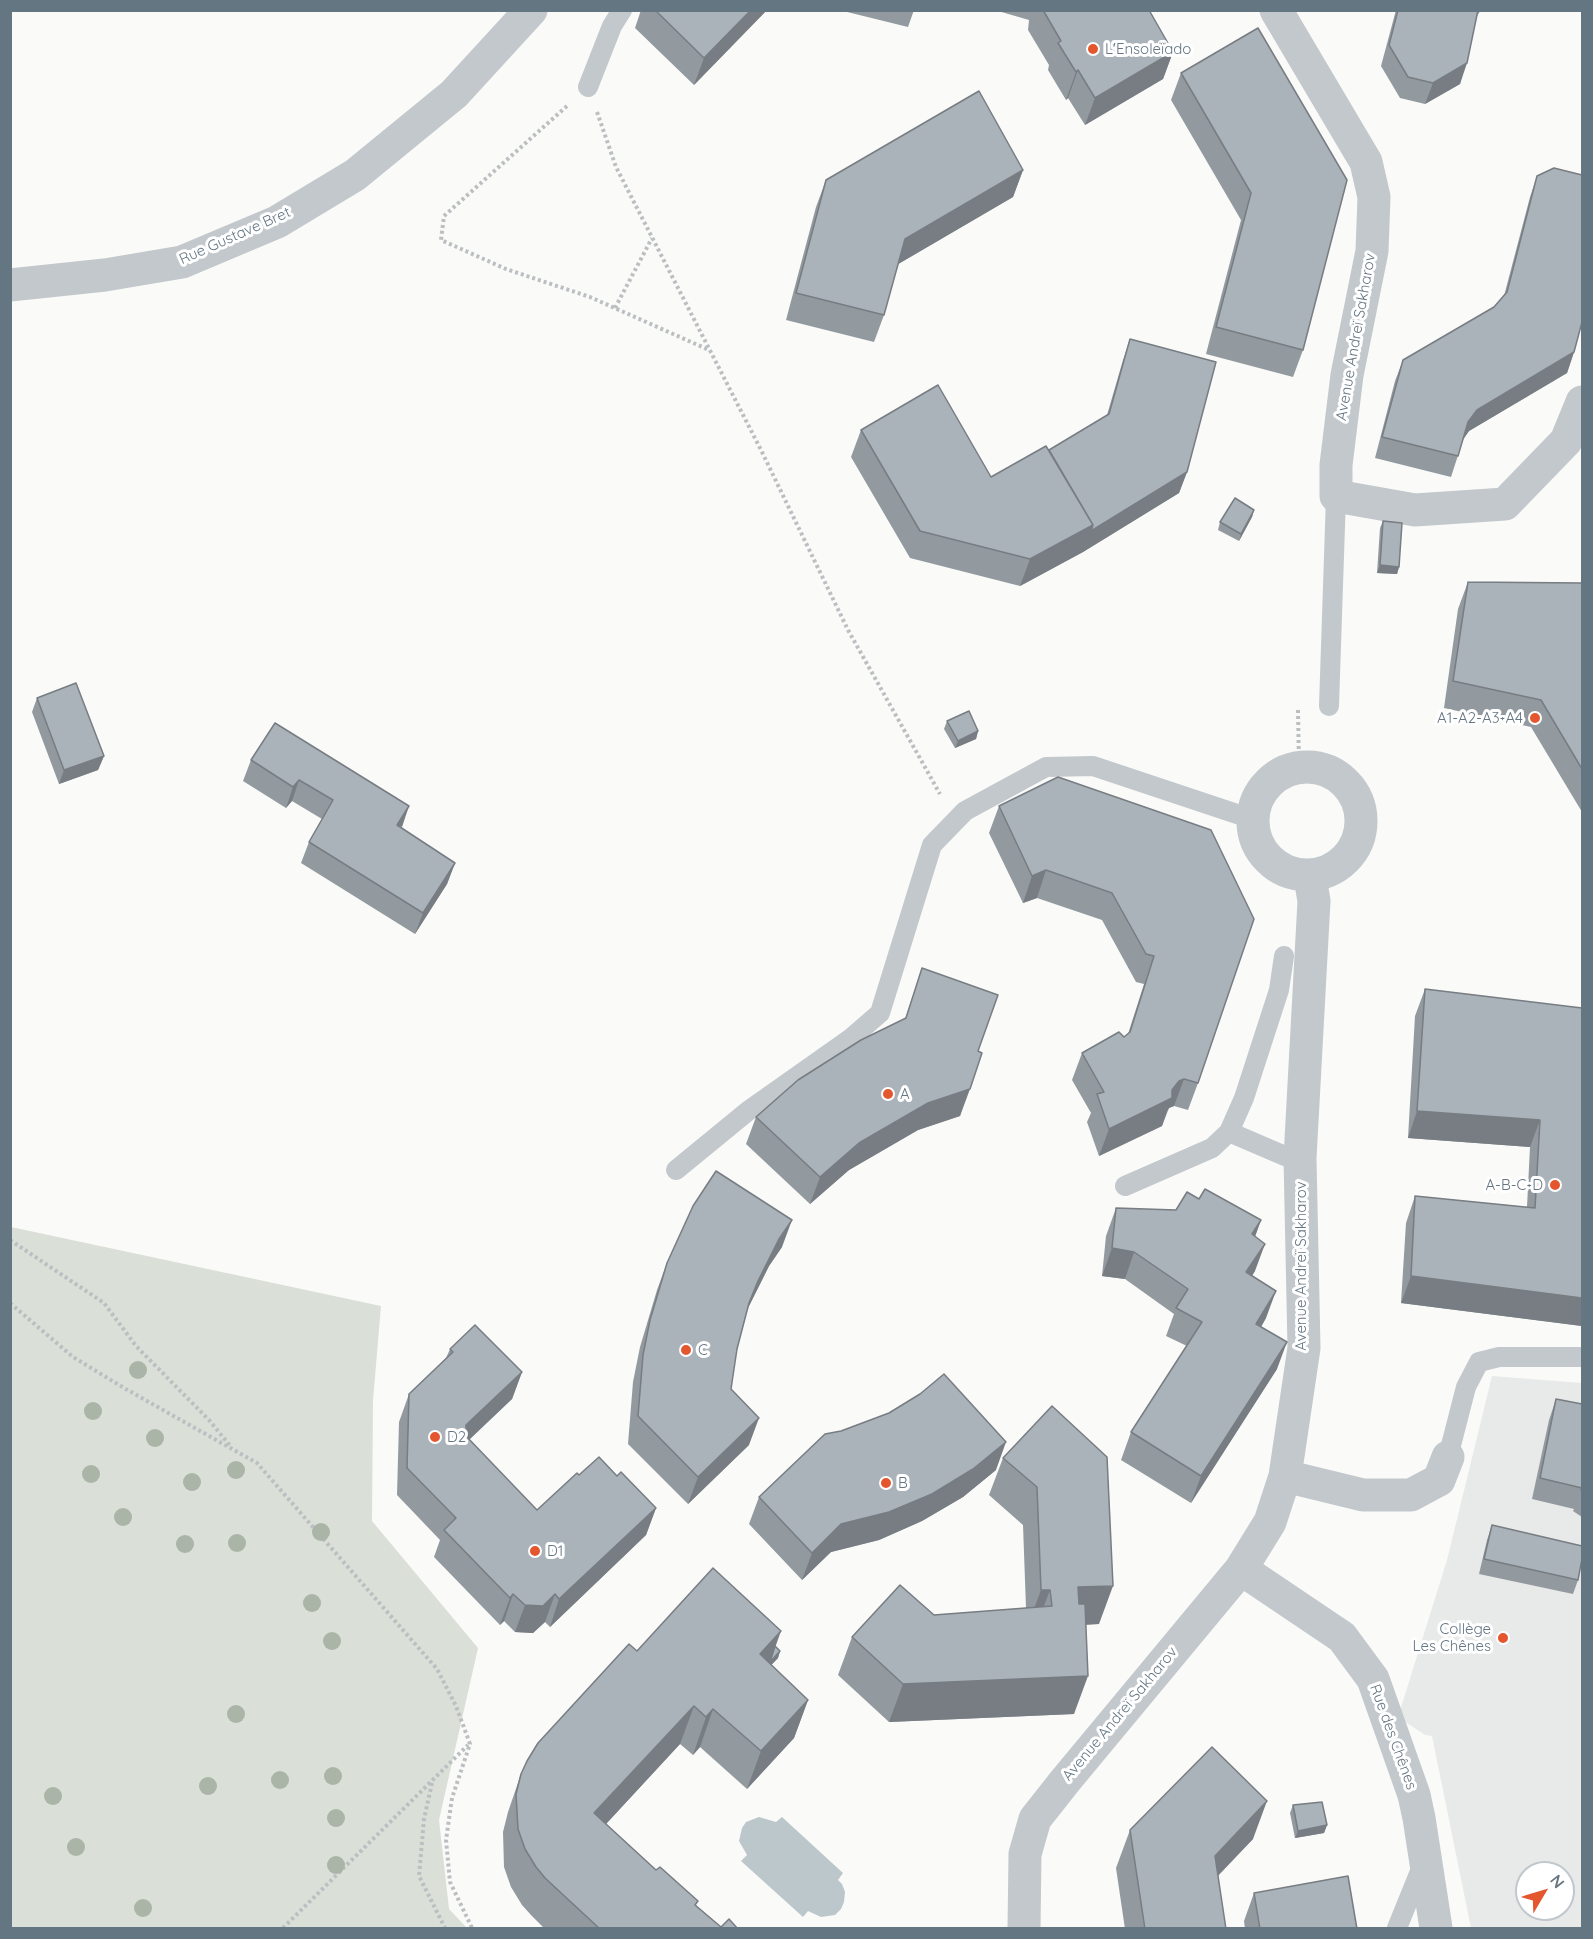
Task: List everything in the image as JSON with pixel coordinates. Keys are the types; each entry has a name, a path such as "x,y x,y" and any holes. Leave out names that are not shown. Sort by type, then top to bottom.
{"street":[{"name":"Rue Gustave Bret","path":"10,285 105,275 182,262 277,222 355,175 454,94 531,10"},
{"name":"Avenue Andreï Sakharov","path":"1276,10 1366,162 1374,197 1372,252 1347,375 1336,465 1336,496"},
{"path":"1336,496 1415,510 1505,504 1566,441 1582,402"},
{"path":"1299,766 1324,769 1346,782 1359,804 1362,829 1353,852 1335,869 1310,877 1288,873 1269,861 1256,842 1252,819 1259,795 1276,776 1299,766"},
{"name":"Avenue Andreï Sakharov","path":"1024,1929 1025,1854 1035,1819 1241,1569 1270,1522 1285,1476 1304,1348 1300,1158 1314,901 1310,877"},
{"path":"1285,1476 1363,1495 1411,1495 1439,1480 1448,1457"},
{"name":"Rue des Chênes","path":"1241,1569 1342,1637 1373,1679 1414,1795 1436,1929"}],"lane":[{"path":"588,87 612,26 622,10"},
{"path":"1329,706 1336,496"},
{"path":"676,1170 748,1111 850,1039 880,1013 932,845 965,811 1046,767 1093,766 1252,819"},
{"path":"1125,1185 1212,1148 1229,1132 1244,1098 1279,990 1284,956"},
{"path":"1229,1132 1285,1156 1300,1158"},
{"path":"1448,1457 1466,1387 1479,1362 1499,1357 1582,1357"},
{"path":"1397,1929 1425,1860"}],"path":[{"path":"709,350 590,297 506,269 441,240 444,216 588,87 616,167 761,450 848,630 955,820"},
{"path":"615,308 652,238"},
{"path":"10,1240 104,1303 136,1346 210,1420 233,1449"},
{"path":"10,1303 73,1357 257,1463 437,1669 456,1706 470,1744 452,1798 446,1840 450,1882 472,1929"},
{"path":"283,1929 470,1744"},
{"path":"432,1782 424,1819 419,1876 445,1929"}],"shaded area":[{"path":"11,1227 381,1306 373,1400 372,1521 478,1648 439,1820 449,1909 467,1928 11,1928"},
{"name":"Collège Les Chênes","path":"1492,1376 1582,1383 1582,1928 1471,1928 1432,1736 1425,1735 1398,1717 1447,1560"},
{"path":"759,1817 776,1822 782,1817 843,1873 838,1880 845,1892 844,1902 835,1915 821,1917 808,1911 803,1917 741,1861 747,1855 739,1841 742,1828 746,1822"}],"building":[{"path":"655,10 751,10 704,58"},
{"path":"1043,10 1149,10 1173,52 1095,98 1058,43 1061,41"},
{"path":"1398,10 1478,10 1467,63 1433,83 1408,77 1389,45"},
{"path":"1258,28 1347,180 1303,350 1216,327 1251,193 1181,73"},
{"path":"979,91 1023,170 905,239 884,315 796,293 826,180"},
{"path":"1554,168 1582,175 1582,322 1574,352 1477,410 1468,422 1458,456 1382,437 1403,360 1494,307 1507,292 1537,176"},
{"path":"1130,339 1216,362 1187,472 1091,531 1093,525 1049,450 1109,414"},
{"path":"938,385 991,477 1046,446 1093,525 1030,559 920,531 861,430"},
{"path":"1235,498 1254,510 1241,534 1220,522"},
{"path":"1383,521 1402,523 1399,567 1380,565"},
{"name":"A1-A2-A3-A4","path":"1468,582 1582,583 1582,769 1541,700 1453,681"},
{"path":"76,683 104,756 64,770 37,698"},
{"path":"969,711 978,731 958,741 947,721"},
{"path":"275,723 409,806 397,825 455,863 423,913 309,842 333,800 299,780 293,787 251,760"},
{"path":"1058,777 1211,830 1254,919 1198,1083 1184,1079 1179,1081 1172,1090 1172,1098 1109,1129 1097,1094 1104,1092 1082,1053 1119,1032 1124,1037 1130,1032 1154,956 1146,954 1112,893 1046,870 1032,876 999,806"},
{"name":"A","path":"922,968 998,995 978,1051 982,1053 970,1089 928,1103 859,1143 820,1177 756,1117 798,1080 861,1040 906,1018"},
{"name":"A-B-C-D","path":"1425,989 1582,1008 1582,1298 1411,1276 1415,1196 1535,1208 1540,1120 1417,1111"},
{"name":"C","path":"716,1171 792,1220 779,1239 758,1281 749,1303 737,1349 731,1389 759,1418 698,1477 638,1416 643,1355 650,1320 667,1263 693,1206"},
{"path":"1205,1189 1261,1220 1252,1234 1265,1244 1246,1272 1276,1291 1256,1324 1287,1342 1201,1476 1131,1432 1202,1322 1176,1308 1188,1289 1134,1252 1112,1248 1116,1208 1176,1210 1187,1192 1199,1199"},
{"path":"475,1325 522,1372 466,1425 466,1436 537,1510 577,1473 579,1475 599,1457 617,1476 621,1472 656,1508 559,1599 555,1594 543,1606 525,1605 513,1594 510,1598 444,1530 456,1518 407,1468 409,1394 453,1352 450,1349"},
{"name":"B","path":"944,1374 1006,1442 973,1469 932,1494 889,1512 841,1524 812,1553 759,1497 825,1434 841,1431 889,1413 920,1394"},
{"path":"1556,1399 1582,1404 1582,1488 1540,1478"},
{"path":"1052,1406 1107,1457 1113,1586 1078,1587 1079,1604 1085,1604 1088,1676 903,1684 852,1637 900,1585 934,1615 1052,1606 1050,1590 1041,1590 1037,1487 1003,1458"},
{"path":"1492,1525 1582,1546 1578,1580 1484,1559"},
{"path":"713,1568 781,1631 760,1654 808,1700 761,1751 713,1709 706,1717 694,1706 594,1813 656,1870 660,1867 698,1901 695,1905 721,1927 729,1919 738,1929 600,1929 545,1878 525,1849 518,1829 516,1794 521,1774 538,1743 629,1644 637,1651"},
{"path":"775,1646 780,1651 770,1662"},
{"path":"1212,1747 1267,1801 1215,1856 1226,1929 1145,1929 1130,1830"},
{"path":"1322,1802 1327,1825 1298,1831 1293,1805"},
{"path":"1348,1876 1357,1929 1260,1929 1254,1893"}],"place":[{"name":"L'Ensoleïado","path":"1093,49"},
{"name":"A1-A2-A3-A4","path":"1535,718"},
{"name":"A","path":"888,1094"},
{"name":"A-B-C-D","path":"1555,1185"},
{"name":"C","path":"686,1350"},
{"name":"D2","path":"435,1437"},
{"name":"B","path":"886,1483"},
{"name":"D1","path":"535,1551"},
{"name":"Collège Les Chênes","path":"1503,1638"}]}
